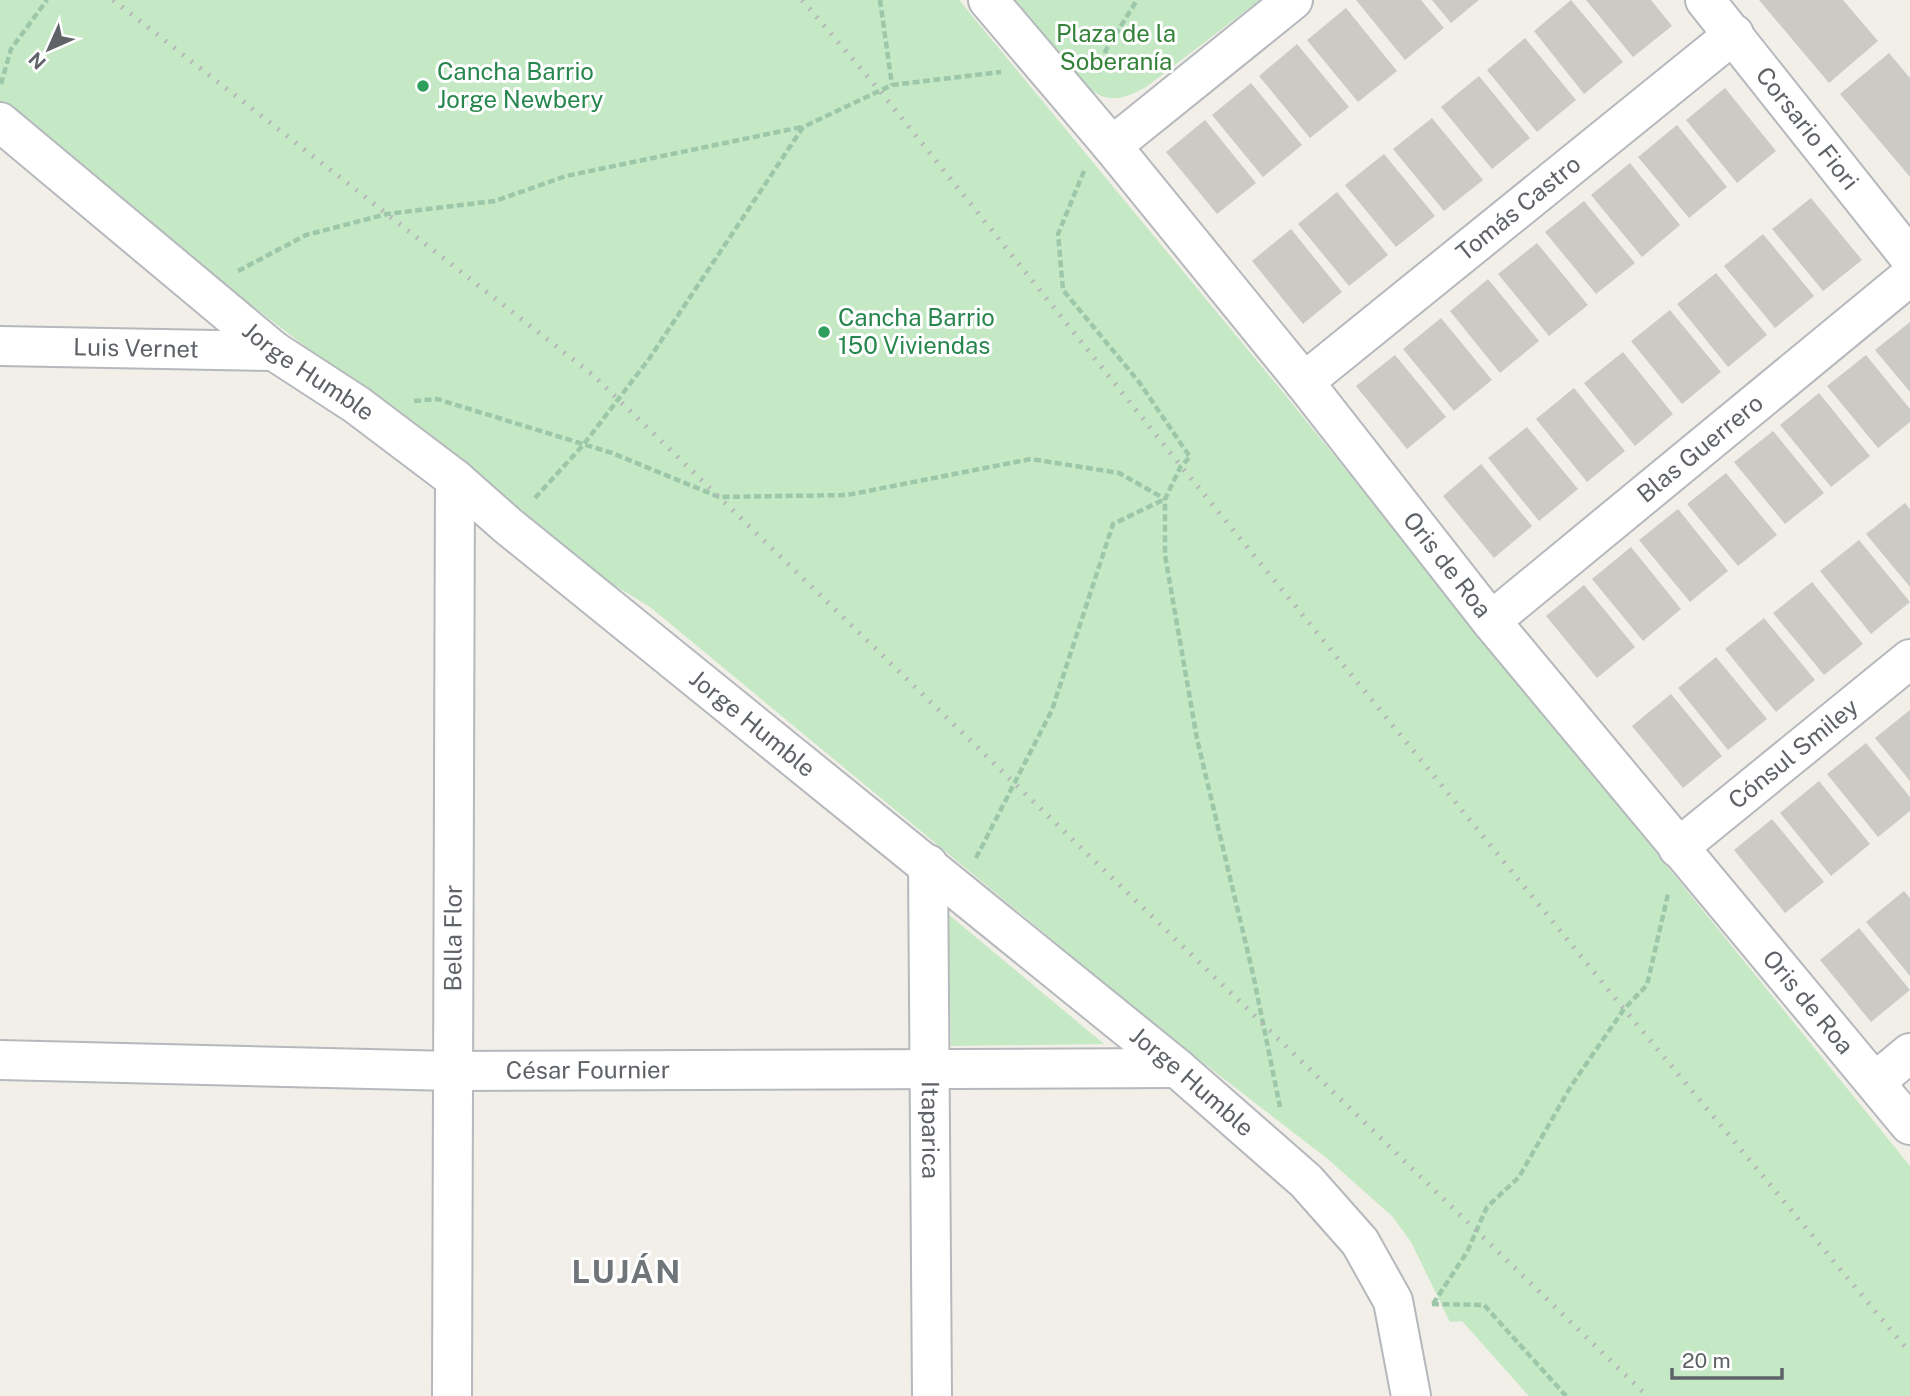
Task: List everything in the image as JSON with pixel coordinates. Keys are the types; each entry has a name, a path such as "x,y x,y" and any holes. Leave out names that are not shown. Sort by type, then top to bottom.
{"street":[{"name":"Oris de Roa","path":"988,0 1112,146 1304,382 1491,621 1910,1125"},
{"path":"1112,146 1293,0"},
{"name":"Corsario Fiori","path":"1705,0 1910,258"},
{"name":"Tomás Castro","path":"1304,382 1734,34"},
{"name":"Jorge Humble","path":"0,122 274,351 357,405 455,479 507,525 1177,1068 1306,1181 1360,1241 1393,1301 1410,1396"},
{"name":"Blas Guerrero","path":"1491,621 1910,276"},
{"name":"Luis Vernet","path":"0,346 274,351"},
{"name":"Bella Flor","path":"452,1396 455,479"},
{"name":"Cónsul Smiley","path":"1678,848 1910,659"},
{"name":"Itaparica","path":"928,864 932,1396"},
{"path":"1875,1082 1910,1053"},
{"name":"César Fournier","path":"0,1060 453,1071 1177,1068"}],"path":[{"path":"0,88 11,49 47,0"},
{"path":"880,0 892,85"},
{"path":"1084,113 1106,50 1136,0"},
{"path":"203,290 306,235 320,231 387,214 495,201 566,176 803,127 892,85 1009,72 1047,71"},
{"path":"507,525 584,443 649,359 803,127"},
{"path":"1112,146 1086,167 1058,234 1063,290 1139,382 1190,457 1181,466 1166,499 1165,555 1197,739 1253,974 1276,1095 1285,1119"},
{"path":"357,405 437,399 584,443 719,497 847,495 1031,459 1119,473 1166,499"},
{"path":"960,890 1052,710 1113,524 1166,499"},
{"path":"1433,1304 1467,1252 1487,1207 1519,1177 1571,1086 1624,1009 1647,985 1678,848"},
{"path":"1393,1301 1483,1305 1566,1396"}],"green space":[{"path":"0,0 959,0 1286,396 1910,1166 1910,1396 1529,1396 1462,1321 1450,1322 1411,1242 1392,1216 1329,1160 1166,1034 650,607 602,578 466,463 345,377 154,230 0,103"},
{"name":"Plaza de la Soberanía","path":"1013,0 1260,0 1146,87 1116,98 1105,97 1083,82 1057,55"},
{"path":"948,914 1104,1044 951,1046"}],"building":[{"path":"1356,0 1421,0 1444,28 1405,60"},
{"path":"1432,0 1479,0 1451,23"},
{"path":"1571,0 1623,62 1584,94 1534,31"},
{"path":"1586,0 1651,0 1672,26 1633,57"},
{"path":"1759,0 1843,0 1878,41 1829,83"},
{"path":"1346,8 1397,71 1358,102 1307,40"},
{"path":"1525,38 1576,100 1537,132 1487,70"},
{"path":"1297,44 1349,107 1310,138 1259,76"},
{"path":"1889,53 1910,78 1910,177 1840,94"},
{"path":"1479,76 1530,138 1492,169 1441,107"},
{"path":"1251,83 1302,145 1263,177 1212,115"},
{"path":"1725,88 1776,151 1737,183 1686,120"},
{"path":"1432,118 1483,180 1444,211 1393,149"},
{"path":"1205,120 1256,183 1217,214 1166,152"},
{"path":"1677,125 1727,187 1689,218 1638,157"},
{"path":"1384,154 1435,216 1396,247 1345,185"},
{"path":"1630,163 1680,225 1642,257 1591,195"},
{"path":"1337,192 1388,255 1349,286 1298,224"},
{"path":"1811,198 1862,260 1823,291 1772,229"},
{"path":"1584,201 1635,263 1596,294 1545,232"},
{"path":"1291,229 1342,292 1303,324 1252,261"},
{"path":"1763,234 1814,296 1775,328 1724,266"},
{"path":"1537,243 1588,305 1549,336 1498,274"},
{"path":"1716,273 1767,335 1728,367 1677,304"},
{"path":"1488,279 1539,341 1500,373 1450,311"},
{"path":"1670,310 1721,372 1682,404 1631,341"},
{"path":"1441,318 1492,380 1454,411 1403,349"},
{"path":"1910,322 1910,392 1875,350"},
{"path":"1623,352 1673,414 1635,446 1584,383"},
{"path":"1395,355 1446,417 1407,449 1356,386"},
{"path":"1866,355 1910,409 1910,422 1878,448 1827,386"},
{"path":"1574,388 1625,451 1587,482 1536,419"},
{"path":"1819,393 1870,456 1831,487 1780,425"},
{"path":"1527,427 1578,489 1539,521 1488,458"},
{"path":"1773,431 1824,493 1785,524 1734,462"},
{"path":"1481,464 1532,526 1494,558 1443,496"},
{"path":"1726,473 1777,535 1738,566 1687,504"},
{"path":"1905,503 1910,509 1910,587 1866,534"},
{"path":"1678,509 1728,571 1690,602 1639,540"},
{"path":"1859,540 1910,602 1871,634 1820,571"},
{"path":"1631,547 1681,609 1643,641 1592,579"},
{"path":"1812,582 1863,644 1824,675 1773,613"},
{"path":"1584,585 1635,647 1597,678 1546,616"},
{"path":"1764,618 1815,680 1776,712 1725,649"},
{"path":"1716,657 1767,719 1728,750 1678,688"},
{"path":"1671,694 1722,756 1683,788 1632,726"},
{"path":"1910,710 1910,781 1875,738"},
{"path":"1866,743 1910,797 1910,811 1878,837 1827,774"},
{"path":"1819,781 1870,844 1831,876 1780,813"},
{"path":"1772,819 1824,882 1785,913 1734,850"},
{"path":"1904,891 1910,898 1910,976 1866,922"},
{"path":"1859,928 1910,990 1871,1022 1820,960"}],"railway":[{"path":"113,0 593,375 1647,1396"},
{"path":"802,0 880,91 1181,466 1624,1009 1910,1353"}],"place":[{"name":"Cancha Barrio Jorge Newbery","path":"423,86"},
{"name":"Cancha Barrio 150 Viviendas","path":"824,332"}],"district":[{"name":"LUJÁN","path":"627,1272"}]}
